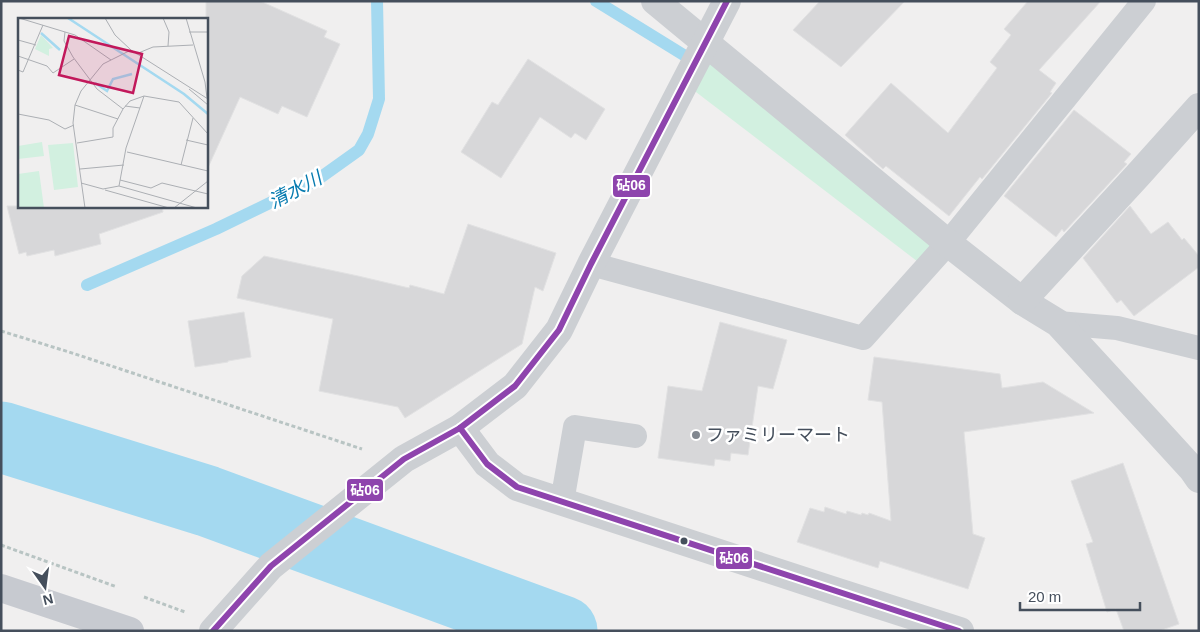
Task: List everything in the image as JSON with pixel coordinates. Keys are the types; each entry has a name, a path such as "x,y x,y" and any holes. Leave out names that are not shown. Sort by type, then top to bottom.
{"main road":[{"path":"1,588 92,625 130,631"}],"street":[{"path":"655,1 948,243 1022,300 1058,323 1155,428 1199,479"},
{"path":"216,628 271,566 404,459 460,428 515,386 559,330 591,264 727,1"},
{"path":"1022,300 1199,107"},
{"path":"460,428 487,464 517,487 960,631"}],"lane":[{"path":"591,264 863,338 948,243 1144,1"},
{"path":"1058,323 1117,328 1199,348"},
{"path":"562,502 575,427 635,436"}],"path":[{"path":"1,331 70,352 361,449 404,459"},
{"path":"1,545 119,588"},
{"path":"137,594 216,628"}],"green space":[{"path":"711,47 942,238 926,268 692,89"}],"building":[{"path":"206,1 260,1 327,31 324,37 340,44 307,117 282,106 278,114 240,97 208,168 208,18 206,18"},
{"path":"820,1 905,1 841,67 793,30"},
{"path":"1028,1 1101,1 1039,70 1056,83 1050,92 1052,93 982,179 980,177 949,216 886,166 883,169 845,135 891,83 948,133 997,68 990,62 1011,35 1004,29"},
{"path":"528,59 605,109 586,140 575,133 571,138 540,117 501,178 461,152 492,102 498,105"},
{"path":"1074,110 1131,154 1124,162 1127,164 1064,232 1062,229 1056,237 1004,196"},
{"path":"7,206 18,206 18,208 162,208 163,212 99,234 101,244 55,256 54,250 27,256 26,252 19,254"},
{"path":"1130,206 1151,234 1168,222 1182,240 1184,238 1199,256 1199,267 1134,316 1121,300 1117,303 1083,258"},
{"path":"468,224 556,253 543,291 535,287 522,344 405,418 398,407 319,391 333,319 237,298 242,276 264,256 409,288 410,285 444,294"},
{"path":"244,312 251,357 195,367 188,321"},
{"path":"720,322 787,340 773,389 758,386 748,455 731,453 730,461 715,459 714,466 658,458 668,386 702,391"},
{"path":"874,357 1000,374 1002,388 1043,382 1094,413 964,432 973,534 985,538 968,589 880,561 878,568 797,542 810,508 824,512 825,507 846,514 847,511 861,515 862,513 868,515 869,513 891,521 882,402 868,400"},
{"path":"1123,463 1179,624 1159,631 1124,631 1116,609 1107,612 1086,544 1093,542 1071,481"}],"waterway":[{"name":"清水川","path":"87,285 216,229 317,180 359,150 368,134 379,99 377,1"},
{"name":"清水川","path":"596,1 695,62"},
{"path":"1,437 207,501 562,631"}],"transit line":[{"name":"砧06","path":"213,631 271,566 404,459 460,428 515,386 559,330 591,264 727,1"},
{"name":"砧06","path":"460,428 487,464 517,487 959,631"}],"place":[{"name":"ファミリーマート","path":"696,435"}]}
